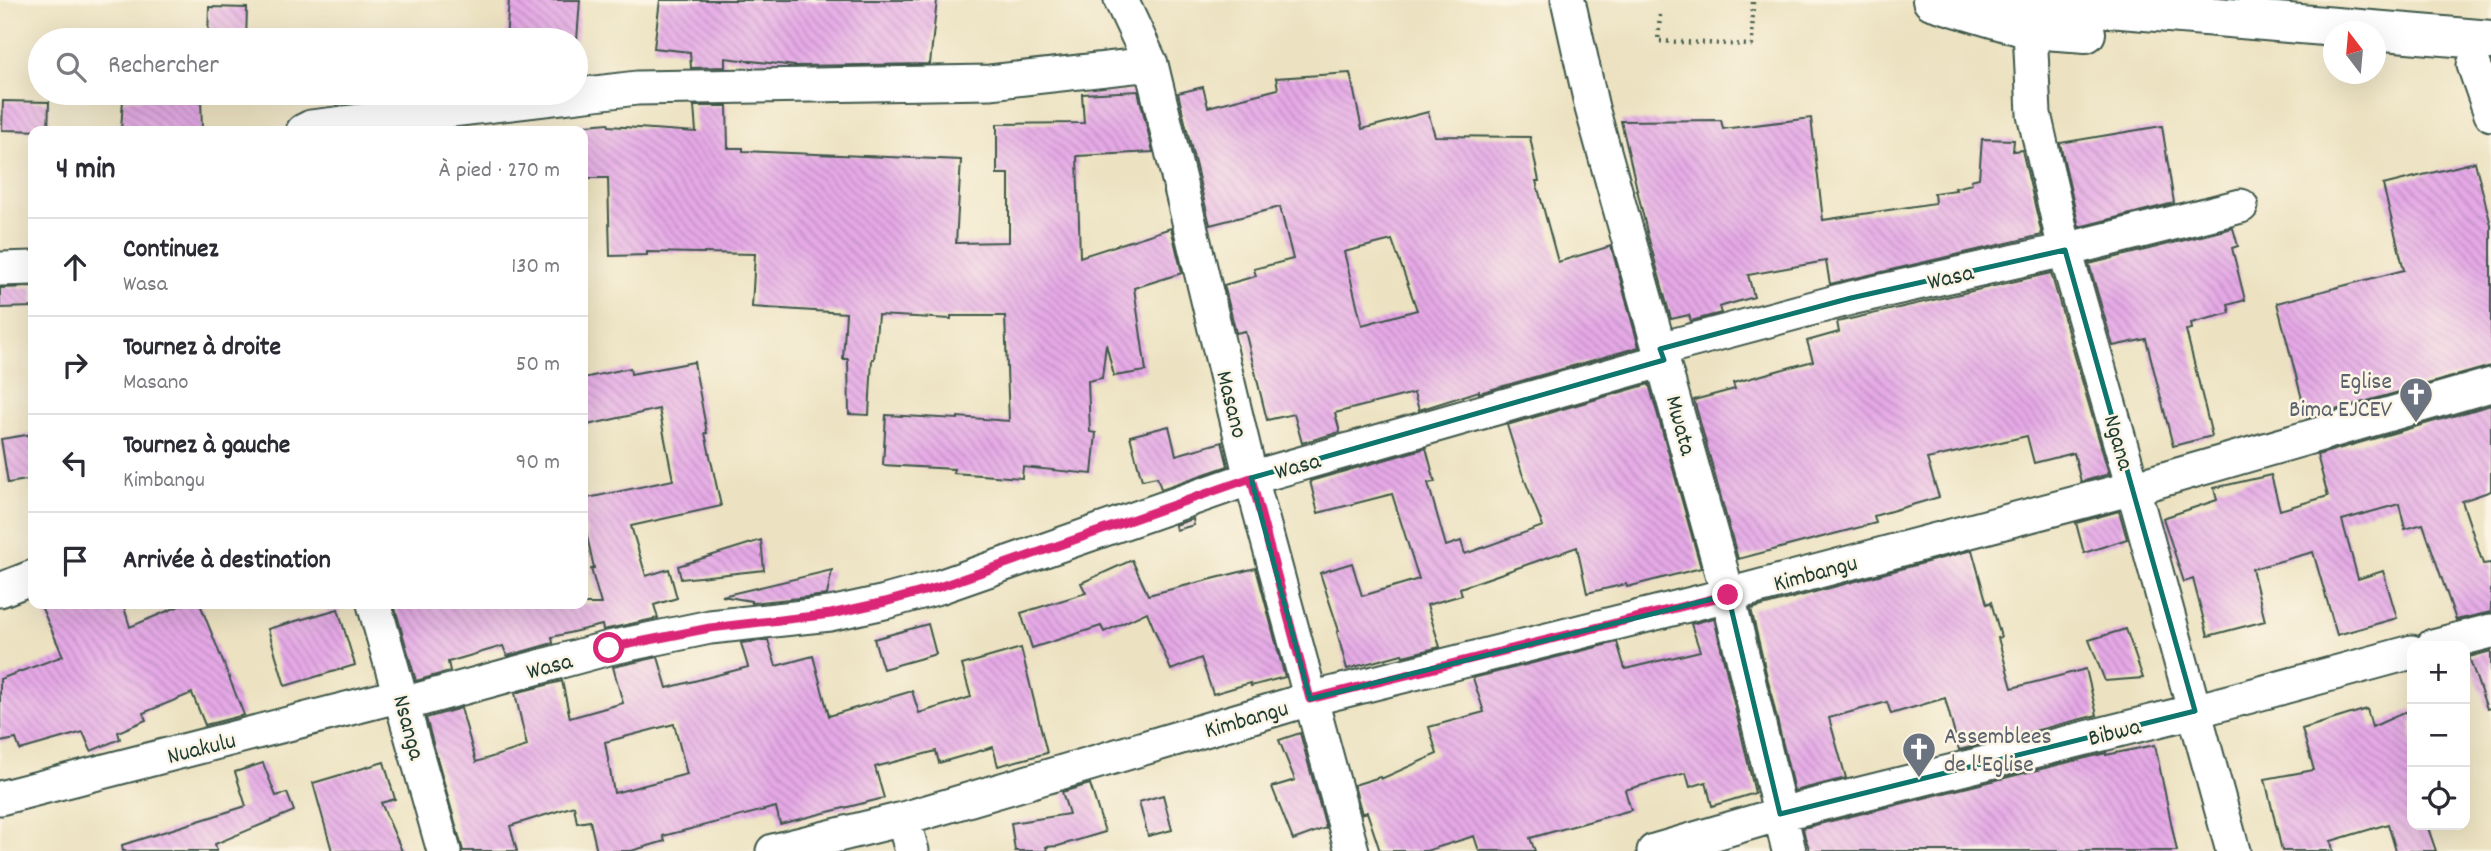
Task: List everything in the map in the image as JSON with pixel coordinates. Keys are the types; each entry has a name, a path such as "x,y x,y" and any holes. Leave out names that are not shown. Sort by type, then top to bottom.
{"highway":[{"path":"1932,0 2485,57"},
{"path":"2028,10 2323,52"},
{"path":"2386,57 2485,57"}],"street":[{"name":"Masano","path":"1121,0 1151,64 1251,478 1352,851"},
{"name":"Mwata","path":"1568,0 1592,108 1728,595 1789,851"},
{"name":"Ngana","path":"2028,10 2034,114 2065,250 2233,851"},
{"path":"2485,57 2491,114"},
{"path":"588,94 637,88 990,82 1151,64"},
{"path":"318,126 488,105"},
{"name":"Wasa","path":"402,700 609,648 710,628 831,614 885,602 939,587 1251,478 1850,298 2065,250 2241,206"},
{"path":"0,269 28,268"},
{"name":"Kimbangu","path":"773,851 903,819 1310,699 1728,595 2133,488 2491,385"},
{"path":"0,590 28,579"},
{"name":"Nsanga","path":"375,609 444,851"},
{"path":"2452,641 2491,631"},
{"name":"Bibwa","path":"1654,851 1780,814 2195,711 2407,653"},
{"name":"Nuakulu","path":"0,798 402,700"},
{"path":"903,819 912,851"}],"path":[{"path":"1660,15 1658,41 1752,45 1753,0"}],"highlighted area":[{"path":"2065,250 2195,711 1780,814 1728,595 1310,699 1251,478 1664,360 1660,349 1851,298"}],"building":[{"path":"509,0 580,0 578,28 507,28"},
{"path":"660,0 937,0 930,64 795,66 725,58 725,67 691,68 690,52 654,48"},
{"path":"209,7 247,8 246,28 208,28"},
{"path":"1350,73 1362,129 1428,112 1435,136 1530,137 1539,181 1536,181 1558,262 1611,246 1639,347 1419,410 1414,393 1335,413 1340,432 1302,443 1294,414 1267,420 1245,331 1236,333 1224,285 1256,276 1254,269 1293,259 1280,207 1210,225 1178,93 1203,87 1208,107 1278,89 1276,78","holes":["1392,240 1417,310 1362,325 1344,252"]},
{"path":"1138,91 1153,152 1077,156 1080,257 1171,228 1182,273 1134,288 1146,371 1114,376 1106,344 1102,378 1088,381 1090,432 1096,433 1092,474 1023,467 1022,478 953,473 954,469 883,465 886,415 1009,421 1005,316 951,316 951,319 878,315 869,415 849,414 848,359 843,359 846,313 752,307 755,254 647,252 647,255 610,256 608,178 588,178 588,126 576,126 608,123 609,126 696,132 694,106 727,106 728,148 743,148 743,151 961,160 956,243 1009,242 1009,174 997,174 997,124 1084,123 1082,94"},
{"path":"3,101 49,105 48,126 28,126 28,131 2,130"},
{"path":"123,105 201,105 202,126 121,126"},
{"path":"1811,118 1823,220 1935,203 1934,193 1956,190 1955,188 1972,184 1971,180 1979,178 1982,139 2014,140 2013,151 2022,150 2042,235 1830,284 1826,261 1748,275 1754,297 1719,307 1721,313 1691,321 1689,315 1671,319 1621,121 1721,120 1723,129"},
{"path":"2162,126 2174,203 2079,227 2060,143"},
{"path":"2475,162 2491,225 2491,366 2307,418 2277,303 2404,270 2383,185"},
{"path":"2233,228 2238,246 2232,248 2245,300 2228,305 2230,313 2191,323 2192,329 2186,330 2212,436 2173,446 2146,339 2113,346 2089,264"},
{"path":"2051,273 2109,474 2081,482 2074,453 2034,463 2027,436 1927,459 1939,497 1874,516 1876,523 1738,559 1694,400 1735,389 1733,383 1813,361 1807,341 1839,332 1837,322"},
{"path":"28,287 28,307 0,308 0,288"},
{"path":"694,362 705,433 721,506 631,526 646,576 669,569 677,598 654,605 658,618 603,630 602,625 552,637 553,643 507,656 503,646 448,662 450,671 416,681 395,609 588,609 588,604 601,604 591,569 594,568 588,541 588,498 673,480 659,409 588,425 588,377 630,368 631,374"},
{"path":"1649,384 1701,568 1627,587 1626,584 1587,593 1577,547 1460,588 1462,595 1427,605 1440,647 1347,669 1337,632 1339,631 1320,573 1352,563 1362,596 1419,579 1392,494 1318,513 1310,481 1426,448 1435,482 1428,483 1446,546 1461,541 1465,554 1543,526 1507,425"},
{"path":"2491,405 2491,491 2462,501 2483,564 2491,563 2491,612 2456,620 2423,524 2405,529 2399,504 2342,520 2358,579 2383,571 2397,618 2337,635 2313,552 2252,569 2265,621 2208,636 2193,579 2184,582 2163,518 2217,500 2214,488 2271,475 2280,510 2328,496 2317,455"},
{"path":"1169,426 1176,455 1222,442 1228,466 1161,489 1157,477 1142,480 1130,436"},
{"path":"28,435 28,480 8,483 1,439"},
{"path":"2119,511 2127,539 2084,553 2076,523"},
{"path":"1193,519 1194,525 1176,530 1175,525"},
{"path":"761,540 764,570 681,579 678,566"},
{"path":"1972,550 1987,604 1991,602 2012,688 2086,669 2097,715 1959,750 1945,698 1891,714 1887,702 1829,718 1846,778 1794,791 1751,609"},
{"path":"1132,560 1148,595 1256,568 1285,677 1251,686 1250,683 1213,694 1201,658 1171,670 1147,612 1104,632 1101,626 1032,648 1021,613 1086,593 1081,583"},
{"path":"832,570 827,595 752,603 722,596"},
{"path":"42,609 125,609 130,627 172,609 202,609 244,715 205,725 192,693 143,713 146,720 118,732 120,739 91,751 83,732 20,750 16,739 0,742 0,679 63,656"},
{"path":"338,609 355,665 285,686 268,629"},
{"path":"1714,618 1755,793 1712,806 1706,782 1690,787 1686,773 1625,790 1631,810 1530,838 1535,851 1479,851 1474,836 1426,851 1380,851 1367,812 1362,814 1354,785 1380,777 1381,779 1437,754 1429,727 1484,712 1473,678 1617,642 1625,669 1700,651 1691,624"},
{"path":"928,624 936,654 883,669 874,639"},
{"path":"2126,629 2143,678 2105,681 2089,640"},
{"path":"768,640 776,666 813,656 829,716 912,691 919,713 971,697 962,665 1021,648 1047,753 998,766 993,747 939,763 936,751 875,767 884,798 780,824 776,807 663,836 665,841 631,851 597,851 590,821 577,823 574,806 510,826 517,851 463,851 426,718 461,708 476,762 527,746 515,693 562,681 570,718 623,703 613,667 658,657 667,688 748,667 741,643","holes":["674,724 687,774 614,793 605,742"]},
{"path":"2491,651 2491,708 2487,709 2470,657"},
{"path":"2367,709 2372,727 2407,711 2407,830 2429,830 2436,851 2396,851 2388,824 2331,841 2333,851 2282,851 2265,779 2314,770 2302,729"},
{"path":"1300,733 1326,828 1293,840 1272,787 1295,780 1279,740"},
{"path":"2155,745 2177,851 1810,851 1805,837 1803,828 2106,753"},
{"path":"384,762 395,799 381,803 402,851 332,851 313,783"},
{"path":"263,763 276,796 287,793 294,811 215,844 217,851 123,851 122,845 246,806 235,772"},
{"path":"1090,784 1105,832 1046,847 1047,851 1015,851 1011,823 1069,814 1062,792"},
{"path":"1163,795 1172,830 1148,836 1139,802"}],"place":[{"name":"Eglise Bima EJCEV","path":"2416,424"},
{"name":"Assemblees de l'Eglise","path":"1919,779"}],"route":[{"path":"609,648 710,628 831,614 885,602 939,587 1251,478 1310,699 1728,595"}]}
